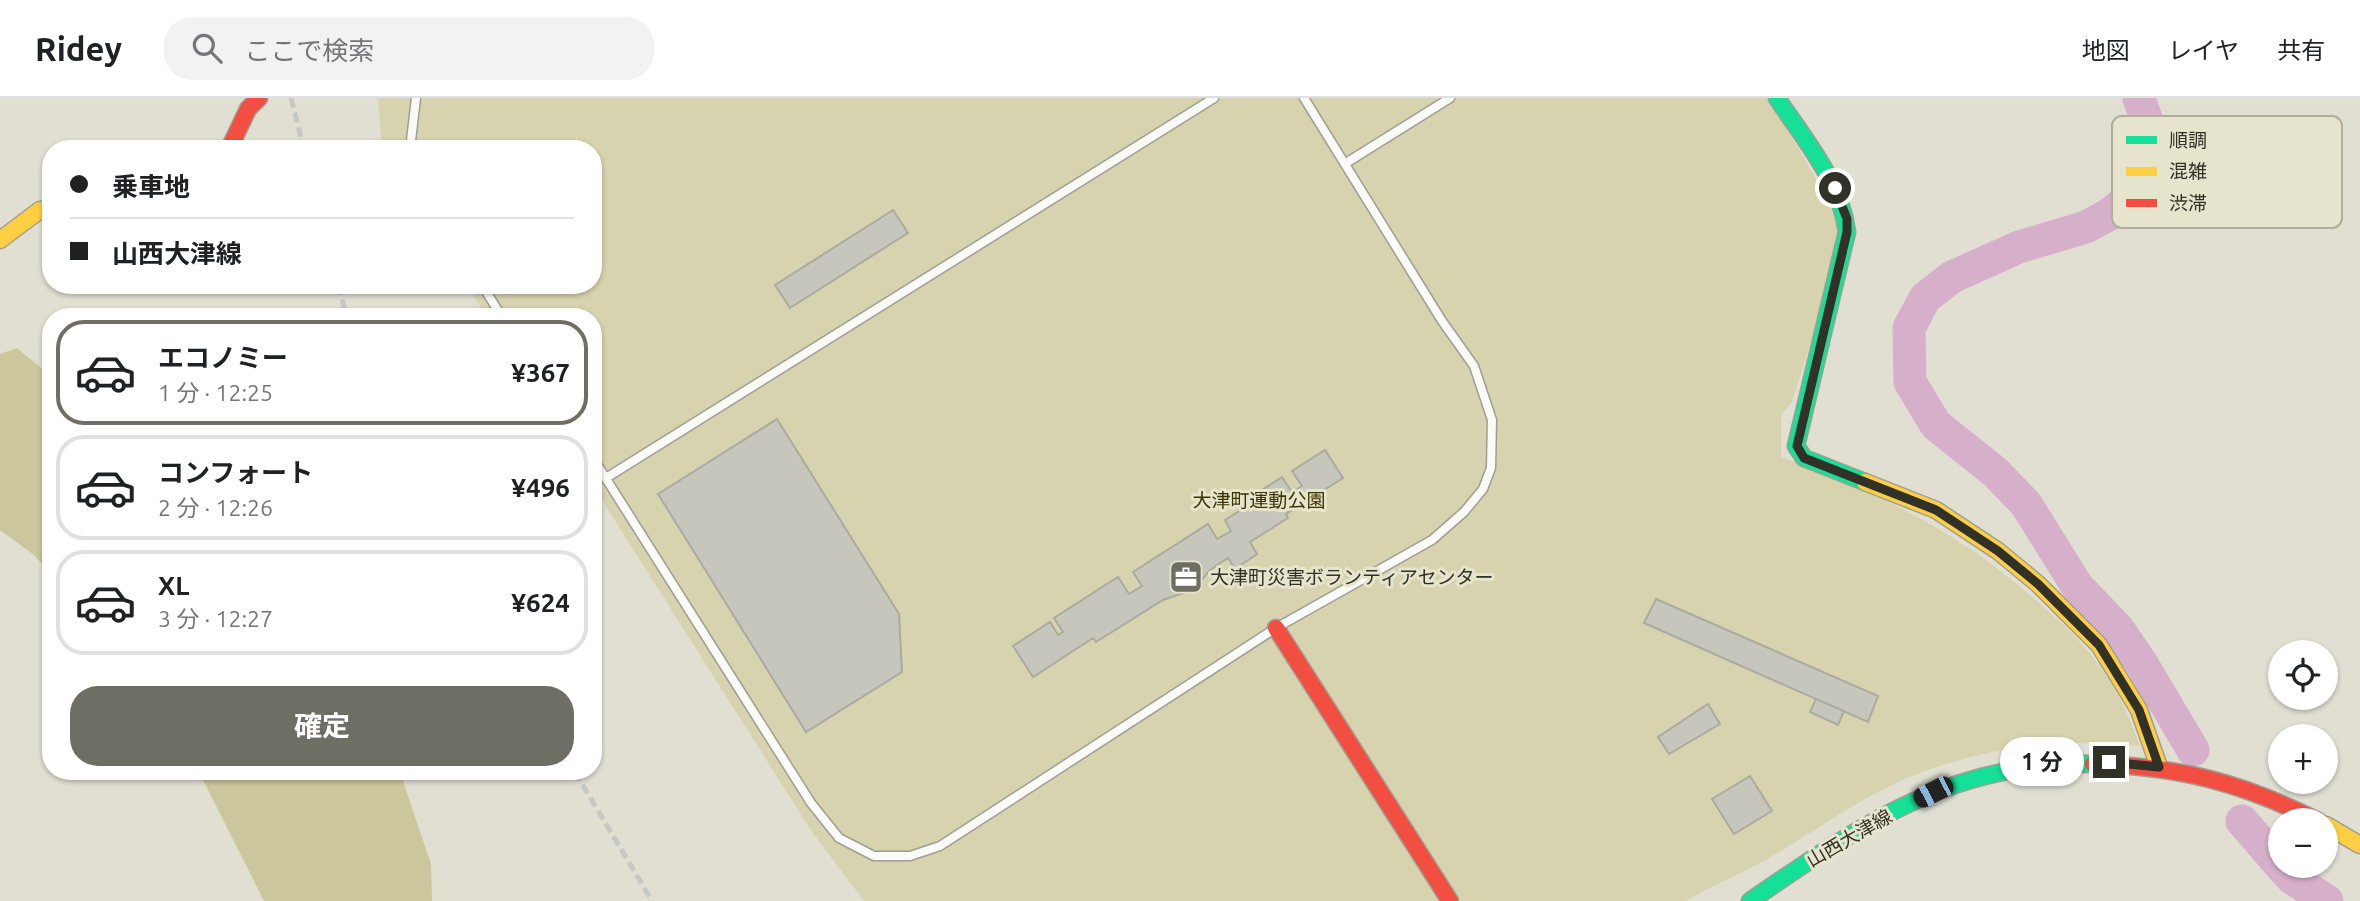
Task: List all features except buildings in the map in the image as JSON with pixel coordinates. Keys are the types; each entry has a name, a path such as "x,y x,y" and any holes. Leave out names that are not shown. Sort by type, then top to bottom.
{"street":[{"path":"233,140 248,109 259,98"},
{"path":"1777,98 1835,188 1847,219 1847,232 1797,446 1804,458 1936,510 1998,551 2038,584 2099,645 2139,710 2159,767"},
{"path":"0,240 42,210"},
{"path":"1276,628 1450,901"},
{"name":"山西大津線","path":"1750,901 1843,837 1933,792 1998,771 2109,762 2159,767 2242,788 2292,808"},
{"path":"2338,832 2360,845"}],"lane":[{"path":"411,140 416,98"},
{"path":"606,478 1213,98"},
{"path":"602,472 811,803 839,838 874,856 910,856 940,846 1276,628 1432,540 1464,512 1483,489 1491,468 1492,420 1474,366 1442,321 1304,98"},
{"path":"1346,163 1450,98"}],"green space":[{"name":"大津町運動公園","path":"378,98 1769,98 1833,208 1838,233 1822,306 1792,402 1781,415 1781,457 1851,485 1918,517 2011,579 2062,624 2096,661 2121,702 2140,746 2051,744 1991,753 1933,768 1869,797 1767,859 1686,901 864,901 812,832 602,500 602,308 481,308 473,294 602,294 602,140 381,138"}],"shaded area":[{"path":"17,348 42,369 42,564 0,530 0,354"},
{"path":"203,780 403,780 431,864 432,901 264,901"}],"waterway":[{"path":"2139,98 2145,116"},
{"path":"2112,212 2086,227 2019,247 1952,277 1925,298 1909,328 1910,382 1936,425 1995,472 2026,504 2077,586 2119,630 2193,750"},
{"path":"2242,821 2268,851"},
{"path":"2292,878 2327,901"}],"railway":[{"path":"291,98 302,140"},
{"path":"341,294 344,308"},
{"path":"580,780 652,901"}],"traffic: fast":[{"path":"1777,98 1829,178 1847,232 1796,446 1804,458 1865,482"},
{"path":"1750,901 1830,847 1870,824 1910,803 1952,786 1996,773 2043,766 2093,764"}],"traffic: slow":[{"path":"0,240 42,210"},
{"path":"1865,482 1936,510 1998,551 2038,584 2099,645 2139,710 2159,767"},
{"path":"2338,832 2360,845"}],"traffic: jam":[{"path":"233,140 248,109 259,98"},
{"path":"1276,628 1450,901"},
{"path":"2093,764 2153,768 2209,779 2263,796 2290,808"}],"place":[{"name":"大津町災害ボランティアセンター","path":"1186,577"}],"route":[{"path":"1835,188 1847,219 1847,232 1797,446 1804,458 1851,474 1936,510 1998,551 2038,584 2099,645 2139,710 2159,767 2109,762"}]}
